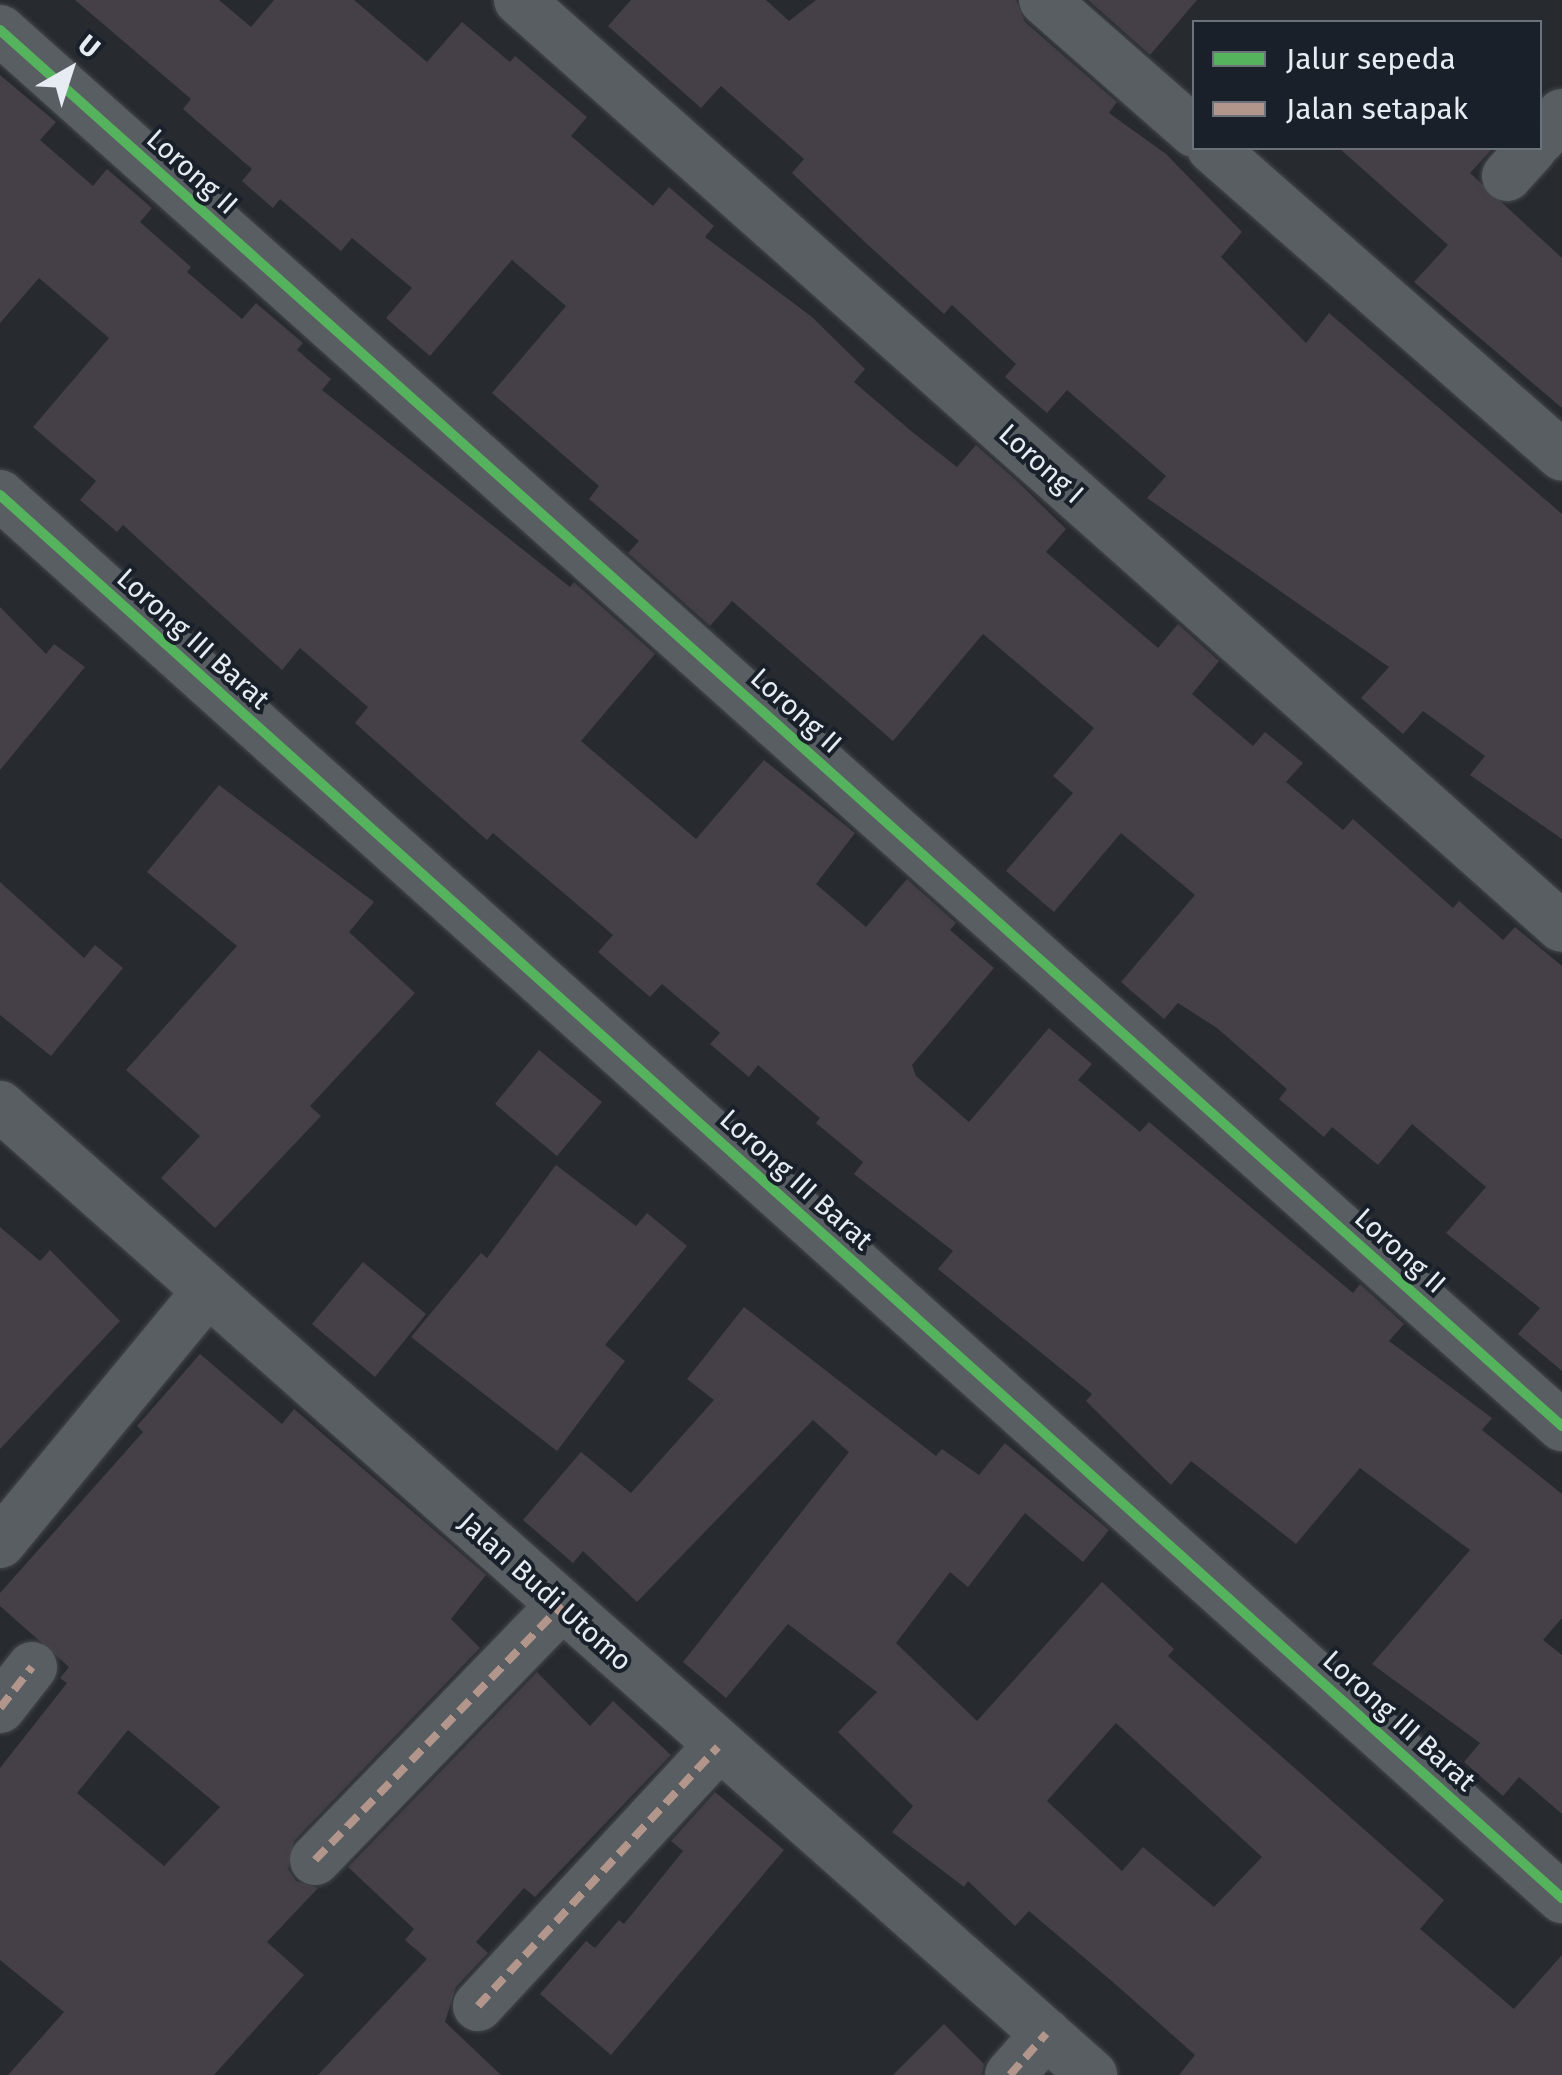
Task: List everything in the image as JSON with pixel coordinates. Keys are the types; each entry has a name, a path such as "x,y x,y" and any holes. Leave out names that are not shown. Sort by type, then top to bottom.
{"street":[{"name":"Lorong I","path":"519,0 1562,928"},
{"path":"1044,0 1192,130"},
{"name":"Lorong II","path":"0,30 1562,1426"},
{"path":"1542,137 1562,114"},
{"path":"1214,150 1562,455"},
{"name":"Lorong III Barat","path":"0,495 1562,1898"},
{"name":"Jalan Budi Utomo","path":"0,1106 1092,2075"},
{"path":"0,1543 208,1290"},
{"path":"315,1860 562,1606"},
{"path":"0,1708 32,1667"},
{"path":"478,2006 718,1747"},
{"path":"1010,2075 1046,2034"}],"building":[{"path":"75,0 219,0 251,27 274,0 354,0 427,62 462,22 510,62 515,56 587,117 571,136 653,206 669,187 714,226 705,237 812,317 865,369 854,382 911,431 957,467 976,445 1018,482 1066,529 1046,552 1158,648 1178,624 1219,661 1192,694 1253,746 1265,732 1303,763 1286,782 1343,830 1353,819 1453,908 1459,901 1503,940 1515,927 1562,966 1562,1371 1518,1334 1540,1308 1446,1233 1486,1187 1412,1124 1378,1165 1332,1127 1324,1137 1279,1099 1287,1089 1217,1028 1178,1003 1164,1019 1121,982 1195,895 1121,833 1054,912 1006,871 1073,793 1053,776 1094,728 983,634 893,741 732,601 710,626 628,553 639,541 589,499 599,486 492,393 566,306 512,260 430,356 386,318 412,288 352,238 341,251 280,199 273,208 242,181 252,169 183,109 191,99"},
{"path":"631,0 766,0 789,21 816,0 1016,0 1025,22 1117,102 1109,113 1166,154 1242,232 1221,257 1306,343 1329,313 1562,514 1562,839 1470,775 1485,756 1423,711 1403,734 1361,698 1389,667 1147,498 1166,476 1067,390 1047,413 1005,377 1016,364 952,305 944,314 867,244 792,173 804,159 721,86 701,108 608,26"},
{"path":"1088,0 1197,0 1150,55"},
{"path":"0,75 56,122 40,140 93,186 107,169 152,208 140,222 191,267 187,272 242,319 256,303 303,343 297,350 331,379 322,390 570,587 574,582 655,654 581,741 696,839 764,760 855,833 816,884 866,927 907,879 956,923 950,930 994,968 912,1065 916,1076 969,1122 1049,1028 1092,1064 1078,1080 1140,1132 1149,1122 1353,1293 1360,1284 1404,1324 1389,1341 1492,1418 1482,1430 1562,1494 1562,1618 1543,1640 1562,1655 1562,1814 1519,1777 1503,1796 1464,1762 1480,1743 1372,1664 1470,1550 1360,1468 1296,1544 1191,1461 1171,1485 1086,1401 1092,1394 938,1269 953,1251 854,1174 863,1162 816,1123 820,1118 758,1065 749,1077 710,1044 720,1033 662,984 650,997 598,952 613,935 493,833 487,840 355,723 368,707 300,648 282,670 123,525 117,532 80,500 96,481 33,427 109,338 39,278 0,323"},
{"path":"1341,150 1491,150 1470,173 1562,258 1562,408 1414,282 1448,245"},
{"path":"0,607 46,654 54,644 85,667 0,770"},
{"path":"219,785 374,902 349,932 415,993 310,1106 321,1116 215,1228 161,1178 200,1136 126,1070 237,946 147,872"},
{"path":"0,882 84,958 95,945 123,968 51,1056 0,1015"},
{"path":"539,1050 602,1102 557,1156 495,1104"},
{"path":"556,1165 636,1226 647,1213 687,1246 605,1345 625,1361 557,1451 411,1337 481,1253 487,1258"},
{"path":"0,1227 40,1261 50,1250 120,1321 0,1449"},
{"path":"363,1262 426,1314 375,1377 312,1324"},
{"path":"744,1307 936,1456 942,1449 979,1475 1005,1443 1109,1530 1083,1562 1025,1513 968,1587 950,1572 896,1643 977,1721 1102,1582 1174,1649 1168,1656 1444,1900 1420,1929 1514,2009 1562,1955 1562,2075 1179,2075 1195,2055 1029,1911 1015,1926 968,1881 964,1887 892,1832 913,1806 838,1732 877,1692 788,1624 726,1698 683,1662 849,1452 813,1420 637,1602 583,1551 573,1563 523,1520 581,1452 631,1493 714,1400 687,1379","holes":["1116,1723 1262,1857 1214,1907 1143,1847 1122,1871 1047,1801"]},
{"path":"200,1354 282,1424 294,1409 486,1575 451,1619 480,1648 294,1841 288,1869 296,1881 318,1888 267,1942 304,1975 214,2075 8,2075 64,2012 0,1960 0,1768 67,1683 60,1678 69,1667 0,1606 0,1593 143,1432 137,1426","holes":["128,1730 220,1807 164,1866 77,1793"]},
{"path":"537,1672 590,1726 613,1701 671,1755 535,1897 524,1888 476,1942 488,1953 456,1987 445,2022 501,2075 318,2075 427,1959 405,1940 414,1929 348,1867"},
{"path":"715,1792 784,1850 611,2055 540,1994 586,1941 595,1948 619,1920 624,1924 683,1851 671,1841"},
{"path":"944,2024 984,2064 982,2075 893,2075"}],"marked path":[{"path":"315,1860 562,1605"},
{"path":"0,1708 32,1667"},
{"path":"478,2006 718,1747"},
{"path":"1010,2075 1046,2034"}],"cycle path":[{"path":"0,30 1562,1426"},
{"path":"0,495 1562,1898"}]}
